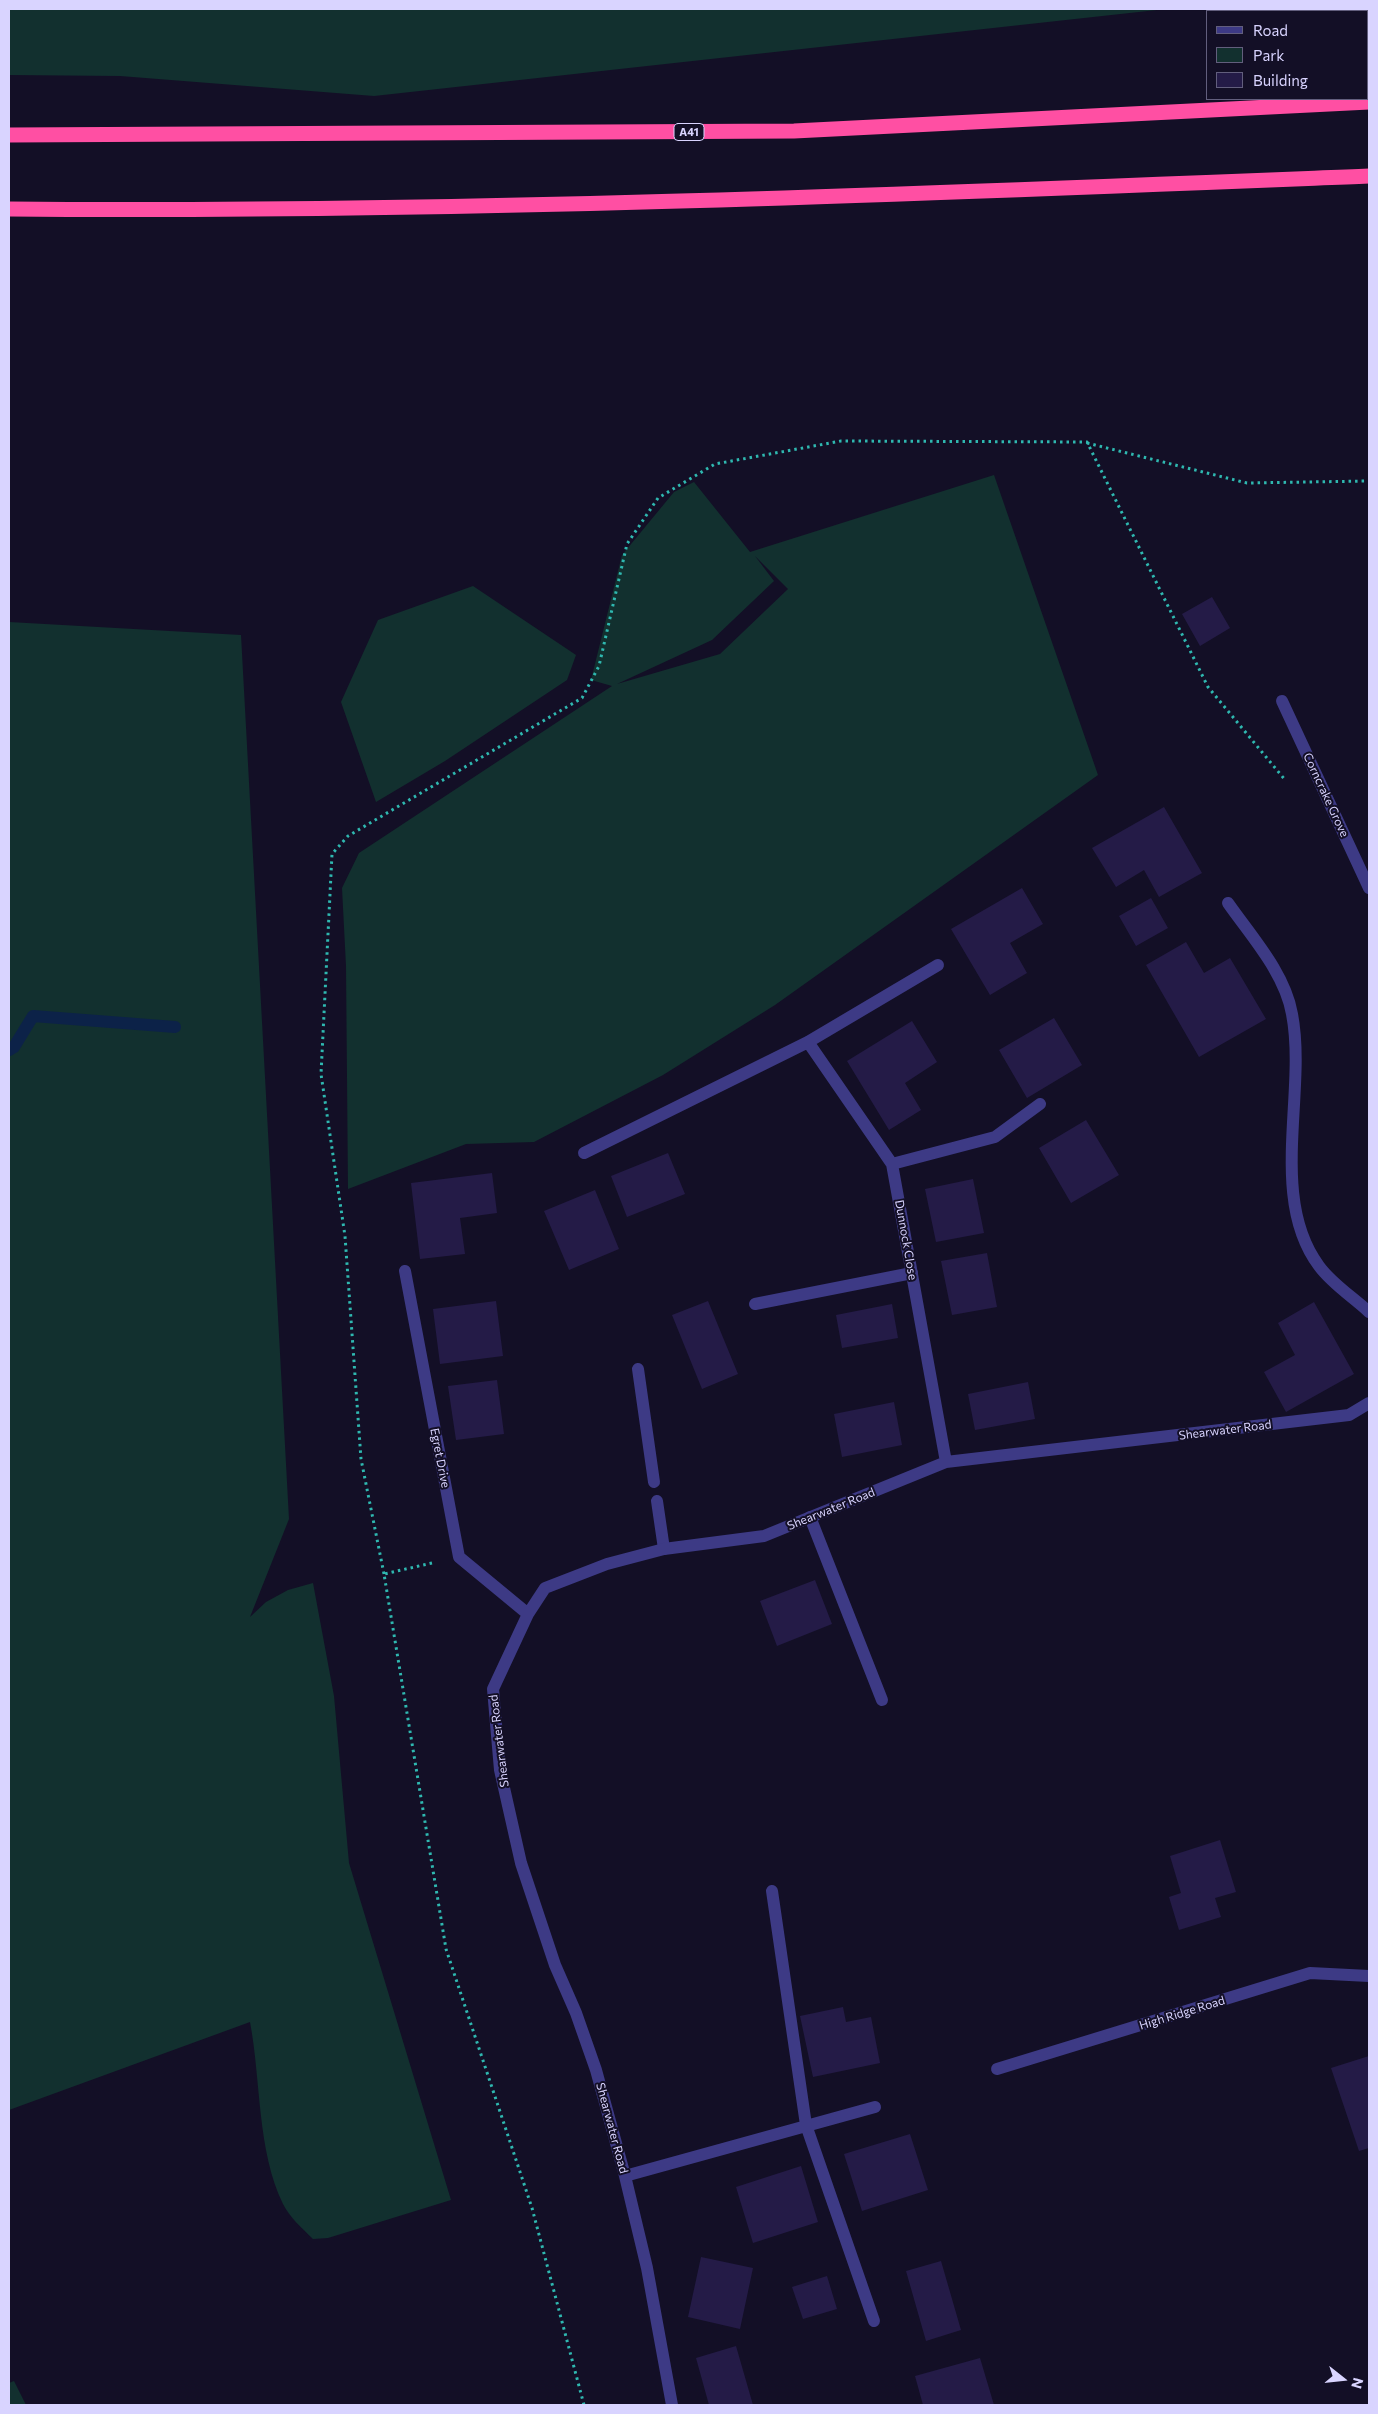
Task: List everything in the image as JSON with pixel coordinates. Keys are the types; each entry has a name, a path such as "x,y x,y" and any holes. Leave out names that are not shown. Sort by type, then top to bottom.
{"highway":[{"name":"A41","path":"9,135 794,131 1369,102"},
{"path":"9,209 205,211 828,197 1369,176"}],"street":[{"name":"Corncrake Grove","path":"1282,701 1369,888"},
{"path":"1228,903 1267,959 1287,993 1292,1013 1296,1070 1291,1171 1303,1234 1310,1253 1319,1267 1369,1312"},
{"path":"584,1153 808,1042 938,965"},
{"name":"Dunnock Close","path":"808,1042 892,1164 946,1462"},
{"path":"892,1164 995,1136 1040,1104"},
{"name":"Egret Drive","path":"405,1270 458,1557"},
{"path":"755,1304 912,1273"},
{"path":"638,1369 654,1482"},
{"name":"Shearwater Road","path":"672,2405 647,2268 625,2176 596,2070 576,2013 555,1965 521,1863 500,1770 493,1689 528,1614 545,1588 607,1564 664,1549 764,1536 946,1462 1349,1415 1369,1403"},
{"path":"656,1502 664,1549"},
{"path":"810,1518 882,1700"},
{"path":"458,1557 528,1614"},
{"path":"772,1891 806,2124 874,2321"},
{"name":"High Ridge Road","path":"997,2069 1310,1974 1369,1976"},
{"path":"625,2176 806,2124 875,2107"}],"path":[{"path":"584,2405 532,2208 446,1949 384,1574 362,1459 345,1236 321,1074 332,854 348,836 582,698 599,666 627,544 658,498 715,464 841,441 1087,442 1246,482 1369,482"},
{"path":"1087,442 1208,687 1291,787"},
{"path":"384,1574 458,1557"}],"green space":[{"path":"9,9 1166,9 374,96 120,76 9,75"},
{"path":"994,475 1098,775 775,1005 663,1075 534,1142 466,1144 348,1189 346,966 342,888 359,853 612,686 591,680 622,555 674,492 694,482 750,552","holes":["755,556 788,589 720,654 617,684 712,640 774,581"]},
{"path":"473,586 576,655 567,680 445,761 376,802 341,702 378,620"},
{"path":"9,622 241,635 289,1519 250,1617 266,1602 288,1590 313,1583 334,1696 349,1863 451,2200 328,2238 313,2239 301,2227 283,2204 275,2183 268,2161 264,2138 250,2022 9,2110"},
{"path":"14,2381 26,2405 9,2405 9,2383"}],"building":[{"path":"1212,597 1230,628 1200,646 1182,614"},
{"path":"1164,807 1202,873 1159,897 1144,870 1116,887 1092,848"},
{"path":"1022,888 1043,924 1010,943 1027,973 990,995 951,929"},
{"path":"1151,898 1168,928 1136,946 1119,916"},
{"path":"1186,942 1204,973 1230,958 1266,1019 1199,1057 1146,965"},
{"path":"1054,1018 1082,1065 1027,1098 999,1050"},
{"path":"912,1021 937,1062 905,1083 921,1110 889,1130 847,1061"},
{"path":"1086,1120 1119,1175 1071,1203 1039,1148"},
{"path":"668,1153 685,1194 627,1217 611,1176"},
{"path":"492,1173 497,1213 460,1218 465,1254 420,1259 411,1183"},
{"path":"973,1179 984,1233 936,1242 925,1189"},
{"path":"595,1190 619,1249 569,1270 544,1211"},
{"path":"987,1253 997,1307 952,1315 941,1261"},
{"path":"496,1301 503,1356 440,1364 433,1309"},
{"path":"708,1301 738,1374 702,1389 672,1315"},
{"path":"1314,1302 1354,1374 1286,1412 1264,1372 1295,1355 1278,1323"},
{"path":"892,1304 898,1338 842,1348 836,1315"},
{"path":"497,1380 504,1434 456,1440 448,1386"},
{"path":"1028,1382 1035,1419 975,1430 968,1394"},
{"path":"894,1402 902,1445 842,1457 834,1414"},
{"path":"815,1580 832,1624 777,1646 760,1601"},
{"path":"1220,1840 1236,1892 1215,1898 1221,1917 1179,1930 1169,1897 1181,1893 1170,1856"},
{"path":"843,2007 846,2022 871,2017 880,2063 813,2077 800,2016"},
{"path":"1369,2056 1369,2148 1359,2151 1331,2068"},
{"path":"910,2134 928,2190 862,2211 844,2154"},
{"path":"801,2166 818,2222 753,2243 736,2187"},
{"path":"701,2257 753,2268 740,2329 688,2317"},
{"path":"941,2261 961,2330 926,2341 906,2271"},
{"path":"827,2276 837,2309 803,2319 792,2287"},
{"path":"736,2346 753,2405 709,2405 696,2358"},
{"path":"980,2358 994,2405 923,2405 915,2376"}],"waterway":[{"path":"9,1050 14,1047 33,1016 175,1027"}]}
